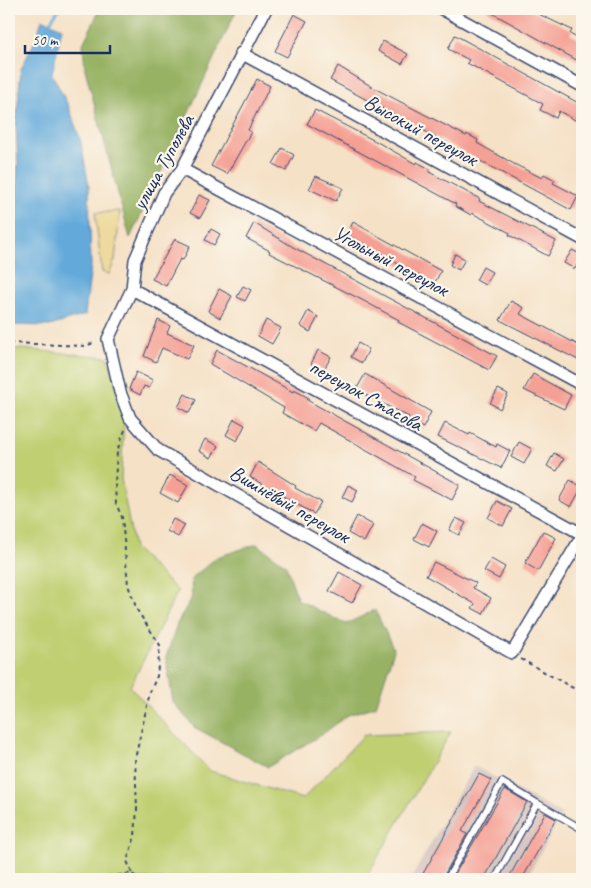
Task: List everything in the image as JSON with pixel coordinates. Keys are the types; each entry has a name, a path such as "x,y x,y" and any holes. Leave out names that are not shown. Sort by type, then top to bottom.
{"street":[{"name":"улица Туполева","path":"108,339 132,289 135,260 164,193 182,170 241,53 266,9"},
{"path":"442,9 582,86"},
{"name":"Высокий переулок","path":"241,53 582,239"},
{"name":"Угольный переулок","path":"182,170 582,385"},
{"name":"переулок Стасова","path":"132,289 582,535"},
{"name":"Вишнёвый переулок","path":"108,339 120,392 130,418 158,450 512,653"},
{"path":"512,653 582,535"}],"lane":[{"path":"447,879 502,782 582,830"},
{"path":"495,879 537,803"}],"path":[{"path":"9,343 86,346 108,339"},
{"path":"130,418 117,451 116,504 122,517 126,571 131,595 137,610 160,645 157,676 150,692 135,759 137,809 135,836 127,860 132,873 137,879"},
{"path":"512,653 582,693"},
{"path":"94,879 132,873"}],"shaded area":[{"path":"474,766 562,814 526,879 411,879"}],"green space":[{"path":"100,9 237,9 130,238 85,69 83,44"},
{"path":"9,348 108,357 124,418 121,479 134,548 178,591 130,687 210,771 303,799 364,735 451,732 365,879 9,879"},
{"path":"257,544 286,565 298,600 346,624 375,610 394,650 376,706 348,715 324,733 268,767 194,727 173,702 166,657 177,624 192,597 191,579 217,557"}],"sand":[{"path":"120,211 115,260 109,274 102,272 95,213"}],"water":[{"path":"42,19 62,28 52,74 69,107 81,142 89,187 91,266 85,315 50,326 9,325 9,219 16,196 18,163 16,125 21,69 36,39"}],"building":[{"path":"485,9 528,9 572,30 570,34 582,41 582,63"},
{"path":"294,14 307,21 287,57 275,51"},
{"path":"455,35 582,105 582,124 559,111 556,118 540,110 543,104 467,63 469,60 448,49"},
{"path":"383,41 408,54 402,64 378,51"},
{"path":"338,66 374,88 466,136 467,134 478,140 477,143 514,164 542,178 544,174 555,180 553,183 578,196 571,210 330,80"},
{"path":"257,79 270,86 248,130 251,132 227,174 211,166"},
{"path":"315,110 416,164 417,162 430,169 429,172 480,199 479,201 556,241 548,256 509,235 510,233 472,213 471,215 455,206 456,204 307,124"},
{"path":"282,148 294,155 286,171 273,164"},
{"path":"316,176 343,188 336,201 309,189"},
{"path":"199,195 210,200 200,218 190,213"},
{"path":"353,222 441,271 434,284 347,235"},
{"path":"254,223 293,247 497,356 489,370 398,322 399,320 362,300 269,253 270,251 246,238"},
{"path":"211,229 220,234 214,245 205,240"},
{"path":"175,239 190,246 183,260 180,259 166,286 152,279"},
{"path":"572,250 582,255 575,269 564,263"},
{"path":"455,254 465,259 459,270 450,265"},
{"path":"483,267 492,272 485,285 476,280"},
{"path":"243,286 251,290 245,301 237,297"},
{"path":"219,289 232,296 220,318 208,311"},
{"path":"511,301 524,308 520,314 582,347 582,362 500,320"},
{"path":"308,311 318,317 310,332 300,326"},
{"path":"158,320 170,326 167,333 194,345 187,359 162,348 156,362 144,356"},
{"path":"266,320 281,328 272,344 258,336"},
{"path":"358,343 369,349 362,363 351,357"},
{"path":"217,350 293,392 294,390 309,398 307,400 460,485 452,500 413,480 415,477 319,423 314,431 282,413 284,408 210,364"},
{"path":"318,350 331,357 323,371 311,364"},
{"path":"136,372 153,380 149,388 144,386 140,395 129,389"},
{"path":"365,374 431,412 423,428 408,420 409,417 356,390"},
{"path":"533,374 571,395 564,409 524,390"},
{"path":"498,389 508,394 500,409 490,403"},
{"path":"185,394 196,400 189,413 178,407"},
{"path":"234,419 245,425 237,441 226,435"},
{"path":"445,423 469,435 470,433 496,447 497,444 510,451 501,468 438,437"},
{"path":"205,439 218,446 211,458 199,451"},
{"path":"519,442 532,449 524,464 511,457"},
{"path":"554,453 564,459 557,471 547,466"},
{"path":"258,462 296,486 295,488 321,502 314,514 250,477"},
{"path":"170,475 188,485 178,503 160,493"},
{"path":"570,480 582,487 571,507 559,500"},
{"path":"348,485 358,490 352,502 342,497"},
{"path":"497,501 512,509 503,526 488,518"},
{"path":"357,516 373,525 364,542 348,533"},
{"path":"456,518 466,523 459,535 449,530"},
{"path":"173,519 185,525 178,537 167,531"},
{"path":"422,523 437,531 429,547 414,539"},
{"path":"543,531 556,538 538,571 525,563"},
{"path":"491,559 505,567 499,579 484,571"},
{"path":"434,562 476,583 473,588 491,598 483,614 472,608 475,604 426,576"},
{"path":"339,572 362,585 352,603 329,591"},
{"path":"479,774 491,780 462,831 467,834 442,879 420,879"},
{"path":"505,789 527,802 484,879 452,879"},
{"path":"545,813 556,819 522,879 508,879"}],"waterway":[{"path":"48,25 59,9"}]}
